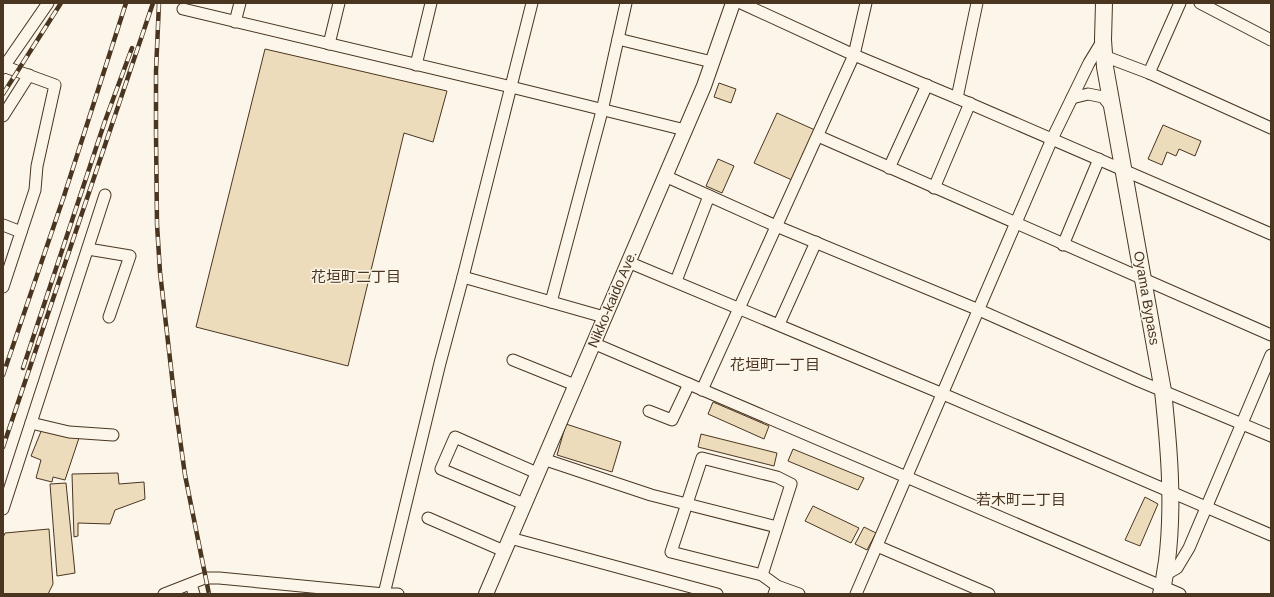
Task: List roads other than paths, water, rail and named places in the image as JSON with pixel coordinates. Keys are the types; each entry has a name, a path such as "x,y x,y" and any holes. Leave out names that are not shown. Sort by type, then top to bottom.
{"highway":[{"name":"Oyama Bypass","path":"1104,3 1104,56 1112,109 1163,391 1171,492 1171,520 1163,585"}],"main road":[{"name":"Nikko-kaido Ave.","path":"486,594 685,130 712,62 733,3"}],"street":[{"path":"3,287 35,190 37,166 55,85 3,67 48,3"},
{"path":"235,22 240,3"},
{"path":"329,44 339,3"},
{"path":"416,65 431,3"},
{"path":"384,594 440,364 532,3"},
{"path":"551,302 602,110 626,3"},
{"path":"742,3 854,55 970,103 1271,234"},
{"path":"702,390 854,55 866,3"},
{"path":"957,98 978,3"},
{"path":"1149,73 1180,3"},
{"path":"1200,3 1271,40"},
{"path":"183,9 685,130"},
{"path":"618,39 712,62"},
{"path":"856,594 1052,139 1089,63 1103,40"},
{"path":"1104,56 1149,73 1271,128"},
{"path":"3,116 29,75"},
{"path":"889,168 927,85"},
{"path":"1072,98 1088,94 1103,98 1112,109"},
{"path":"934,188 970,103"},
{"path":"818,136 1271,336"},
{"path":"1063,245 1099,159"},
{"path":"665,176 776,226 979,310 1163,391 1271,436"},
{"path":"3,509 105,195"},
{"path":"676,281 709,196"},
{"path":"3,225 21,232"},
{"path":"779,324 816,242"},
{"path":"88,249 130,256 109,317"},
{"path":"628,262 739,307 1271,535"},
{"path":"463,277 604,317"},
{"path":"593,343 1163,585 1180,594"},
{"path":"1163,585 1177,568 1188,548 1271,355"},
{"path":"513,360 575,385"},
{"path":"649,411 672,420 689,384"},
{"path":"31,423 69,432 113,435"},
{"path":"524,504 441,469 455,438 537,473"},
{"path":"762,575 791,484 778,477 702,458 671,552 762,575 776,590 798,594"},
{"path":"543,459 651,495 777,527"},
{"path":"428,518 504,551"},
{"path":"510,538 717,594"},
{"path":"877,546 989,594"},
{"path":"164,594 193,589 205,578 218,578 384,594 398,594"}],"railway":[{"path":"3,94 61,3"},
{"path":"3,375 64,196 126,3"},
{"path":"3,447 153,3"},
{"path":"159,3 156,71 156,134 157,224 160,272 185,475 209,594"},
{"path":"23,368 105,121 132,48"}],"district":[{"name":"花垣町二丁目","path":"356,276"},
{"name":"花垣町一丁目","path":"775,364"},
{"name":"若木町二丁目","path":"1021,499"}]}
